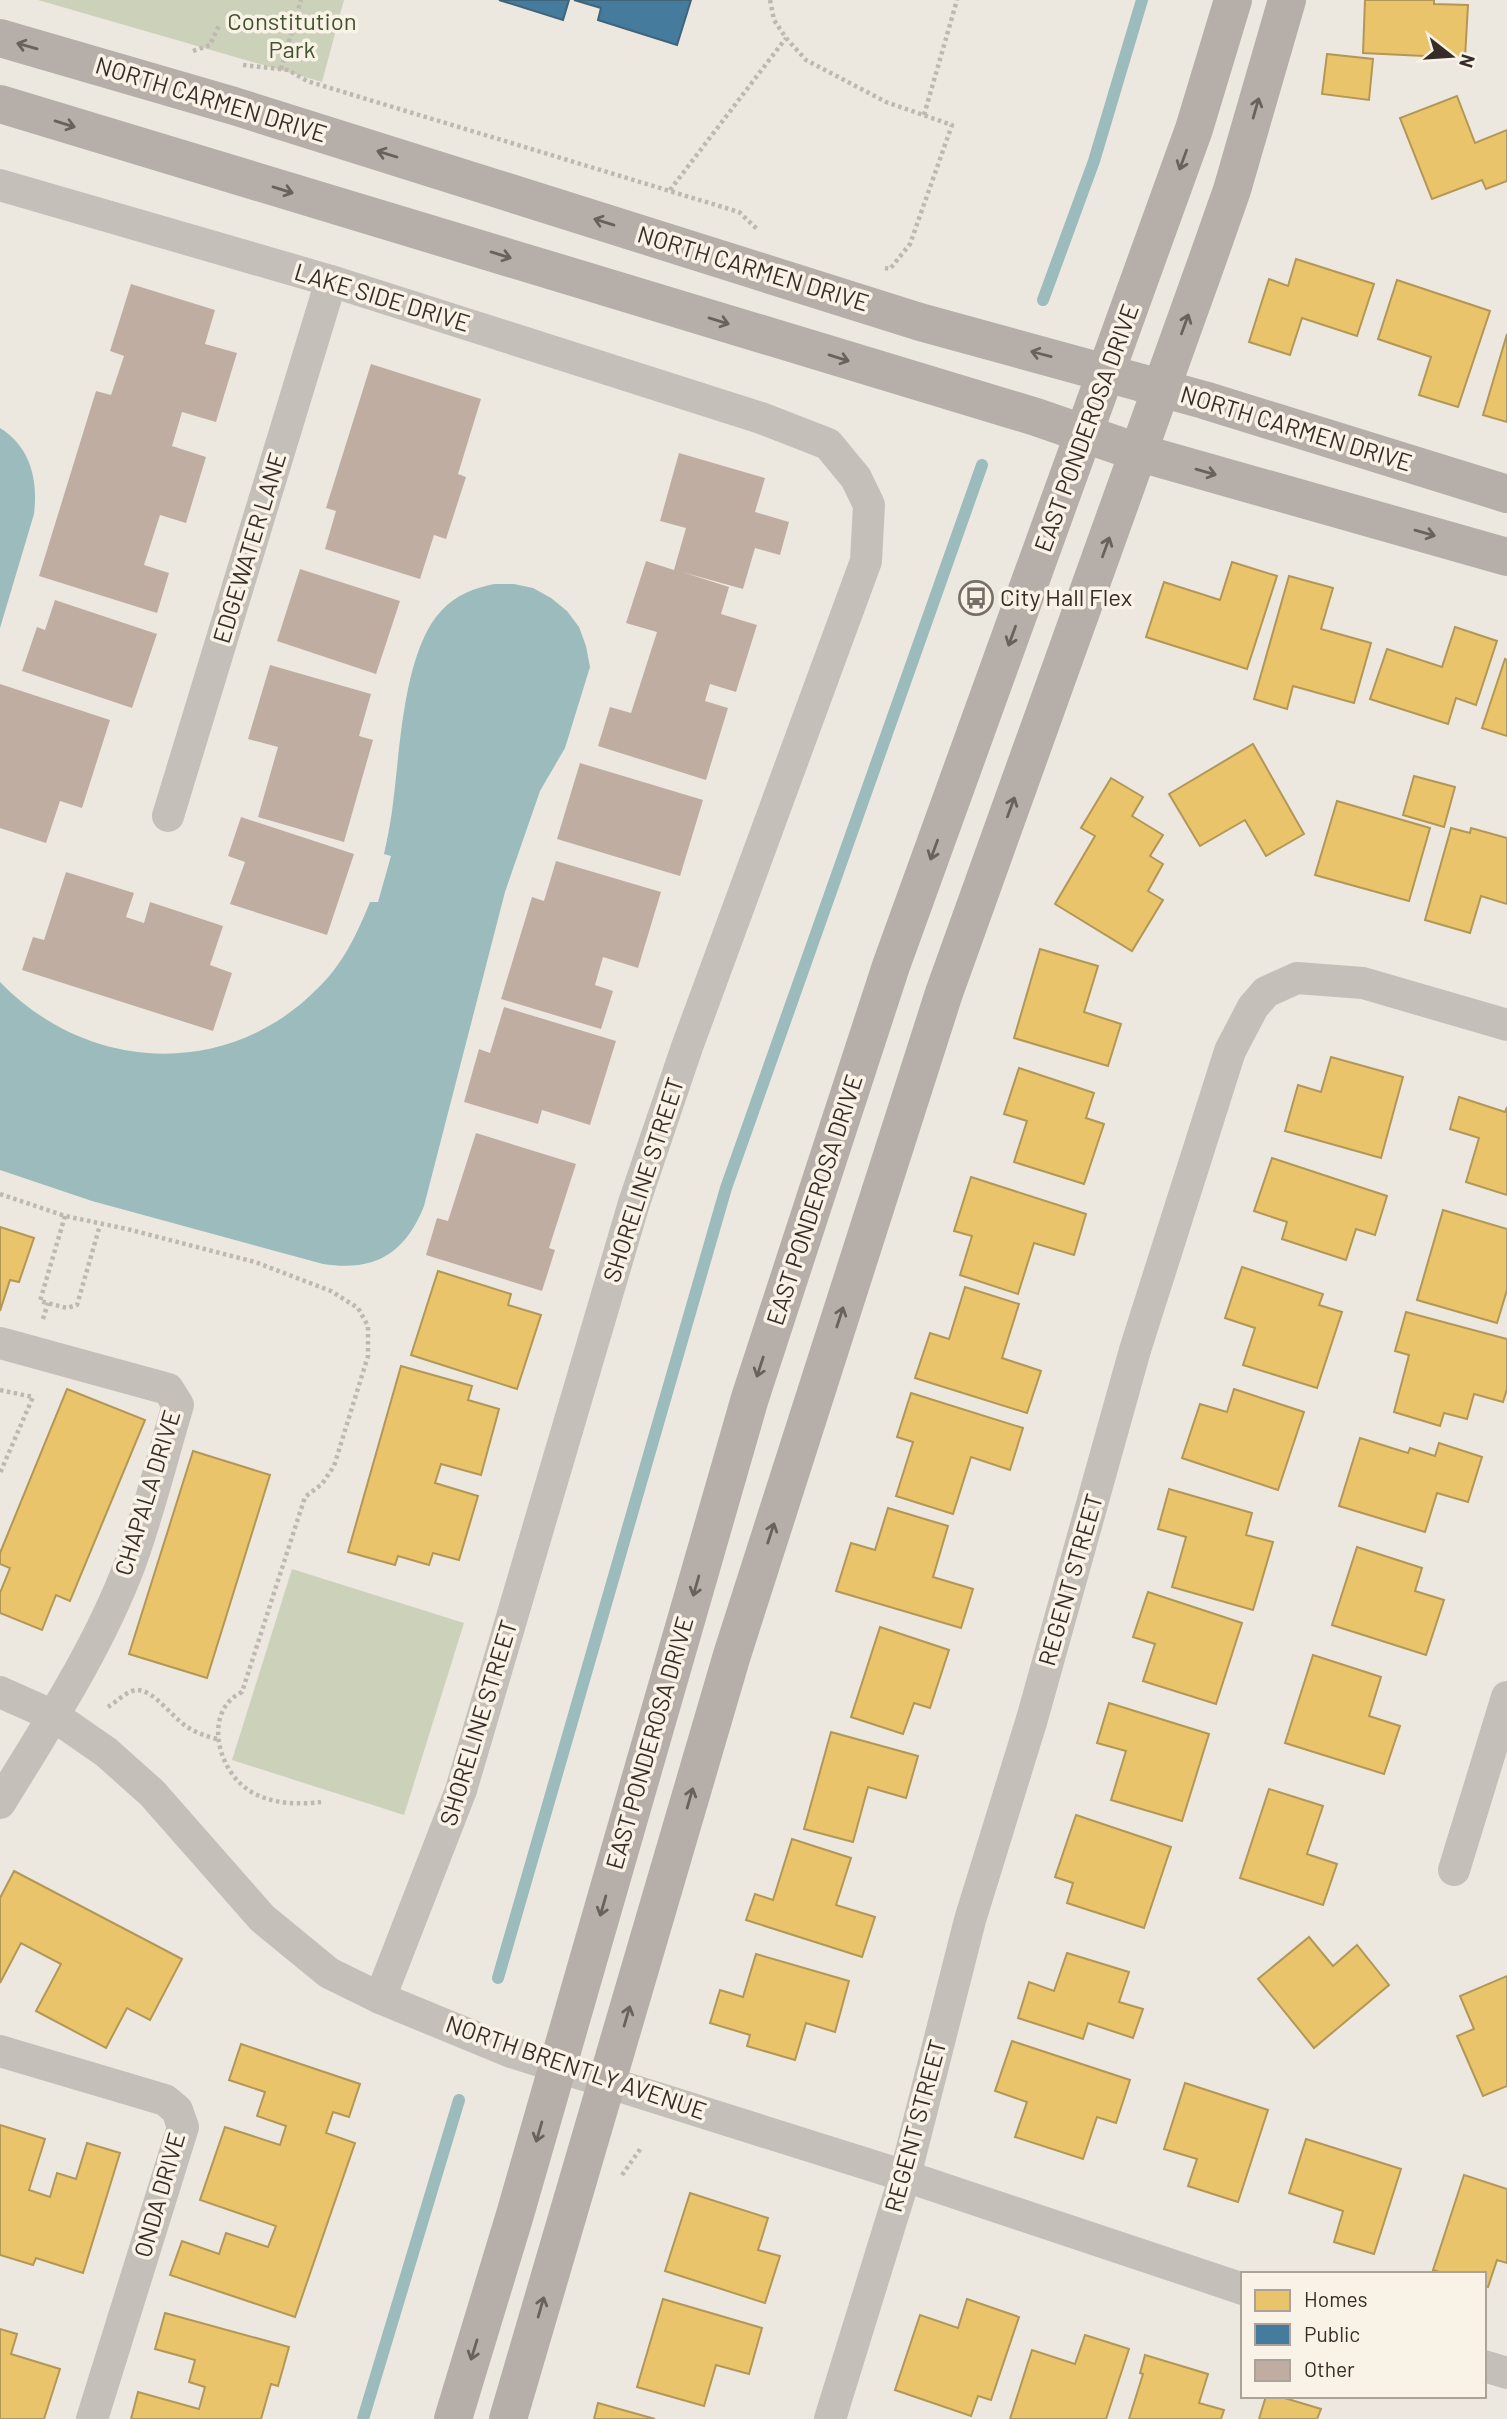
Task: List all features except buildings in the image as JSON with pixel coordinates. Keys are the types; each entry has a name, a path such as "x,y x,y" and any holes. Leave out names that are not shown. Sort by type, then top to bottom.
{"main road":[{"name":"EAST PONDEROSA DRIVE","path":"453,2419 558,2066 750,1398 891,966 1194,129 1233,0"},
{"path":"508,2419 732,1655 944,993 1140,453 1232,190 1286,0"},
{"name":"NORTH CARMEN DRIVE","path":"0,38 234,106 906,317 1162,388 1507,494"},
{"path":"0,104 1011,409 1140,453 1507,557"}],"street":[{"name":"LAKE SIDE DRIVE","path":"0,185 331,281 761,418"},
{"name":"EDGEWATER LANE","path":"168,816 331,281"},
{"name":"SHORELINE STREET","path":"380,1998 461,1790 634,1203 687,1047 866,561 869,505 856,478 828,444 761,418"},
{"name":"REGENT STREET","path":"830,2419 905,2176 970,1920 1032,1719 1135,1350 1230,1051 1253,1007 1266,992 1297,978 1363,983 1507,1025"},
{"name":"CHAPALA DRIVE","path":"0,1343 168,1389 178,1405 130,1563 103,1624 54,1716 0,1803"},
{"name":"NORTH BRENTLY AVENUE","path":"0,1692 54,1716 106,1752 152,1793 262,1918 329,1972 380,1998 498,2047 905,2176 1241,2288"},
{"path":"1454,1870 1507,1697"},
{"name":"ONDA DRIVE","path":"0,2051 165,2100 177,2110 183,2127 92,2419"},
{"path":"1486,2367 1507,2373"}],"path":[{"path":"281,69 301,0"},
{"path":"770,0 774,20 806,60 886,102 952,125 910,244 890,269 877,265"},
{"path":"924,115 957,0"},
{"path":"205,54 193,51 210,44 220,23"},
{"path":"670,191 786,38"},
{"path":"231,62 288,70 307,81 739,212 764,235"},
{"path":"0,1194 65,1216 255,1262 308,1281 331,1291 358,1308 368,1326 368,1356 334,1466 322,1484 305,1497 242,1692 232,1699 225,1709 217,1739 223,1760 247,1789 273,1801 306,1804 321,1802"},
{"path":"65,1216 40,1301 68,1308 77,1305 100,1225"},
{"path":"0,1390 33,1397 0,1473"},
{"path":"108,1707 138,1690 153,1696 186,1726 199,1734 217,1739"}],"green space":[{"name":"Constitution Park","path":"38,0 344,0 322,82"},
{"path":"292,1569 464,1623 404,1815 232,1760"}],"water":[{"path":"0,428 11,436 25,455 33,477 35,502 34,514 0,628"},
{"path":"494,584 533,588 567,611 579,627 590,667 565,748 540,791 505,892 424,1206 416,1223 397,1248 372,1262 341,1266 323,1264 92,1201 0,1170 0,982 35,1012 74,1034 116,1048 158,1054 201,1051 243,1039 282,1018 327,979 348,948 370,902 378,902 391,856 384,854 405,705 418,651 429,628 447,605 466,593"}],"waterway":[{"path":"1043,300 1094,161 1142,0"},
{"path":"498,1978 726,1188 982,465"},
{"path":"363,2419 459,2100"}],"place":[{"name":"City Hall Flex","path":"976,598"}]}
